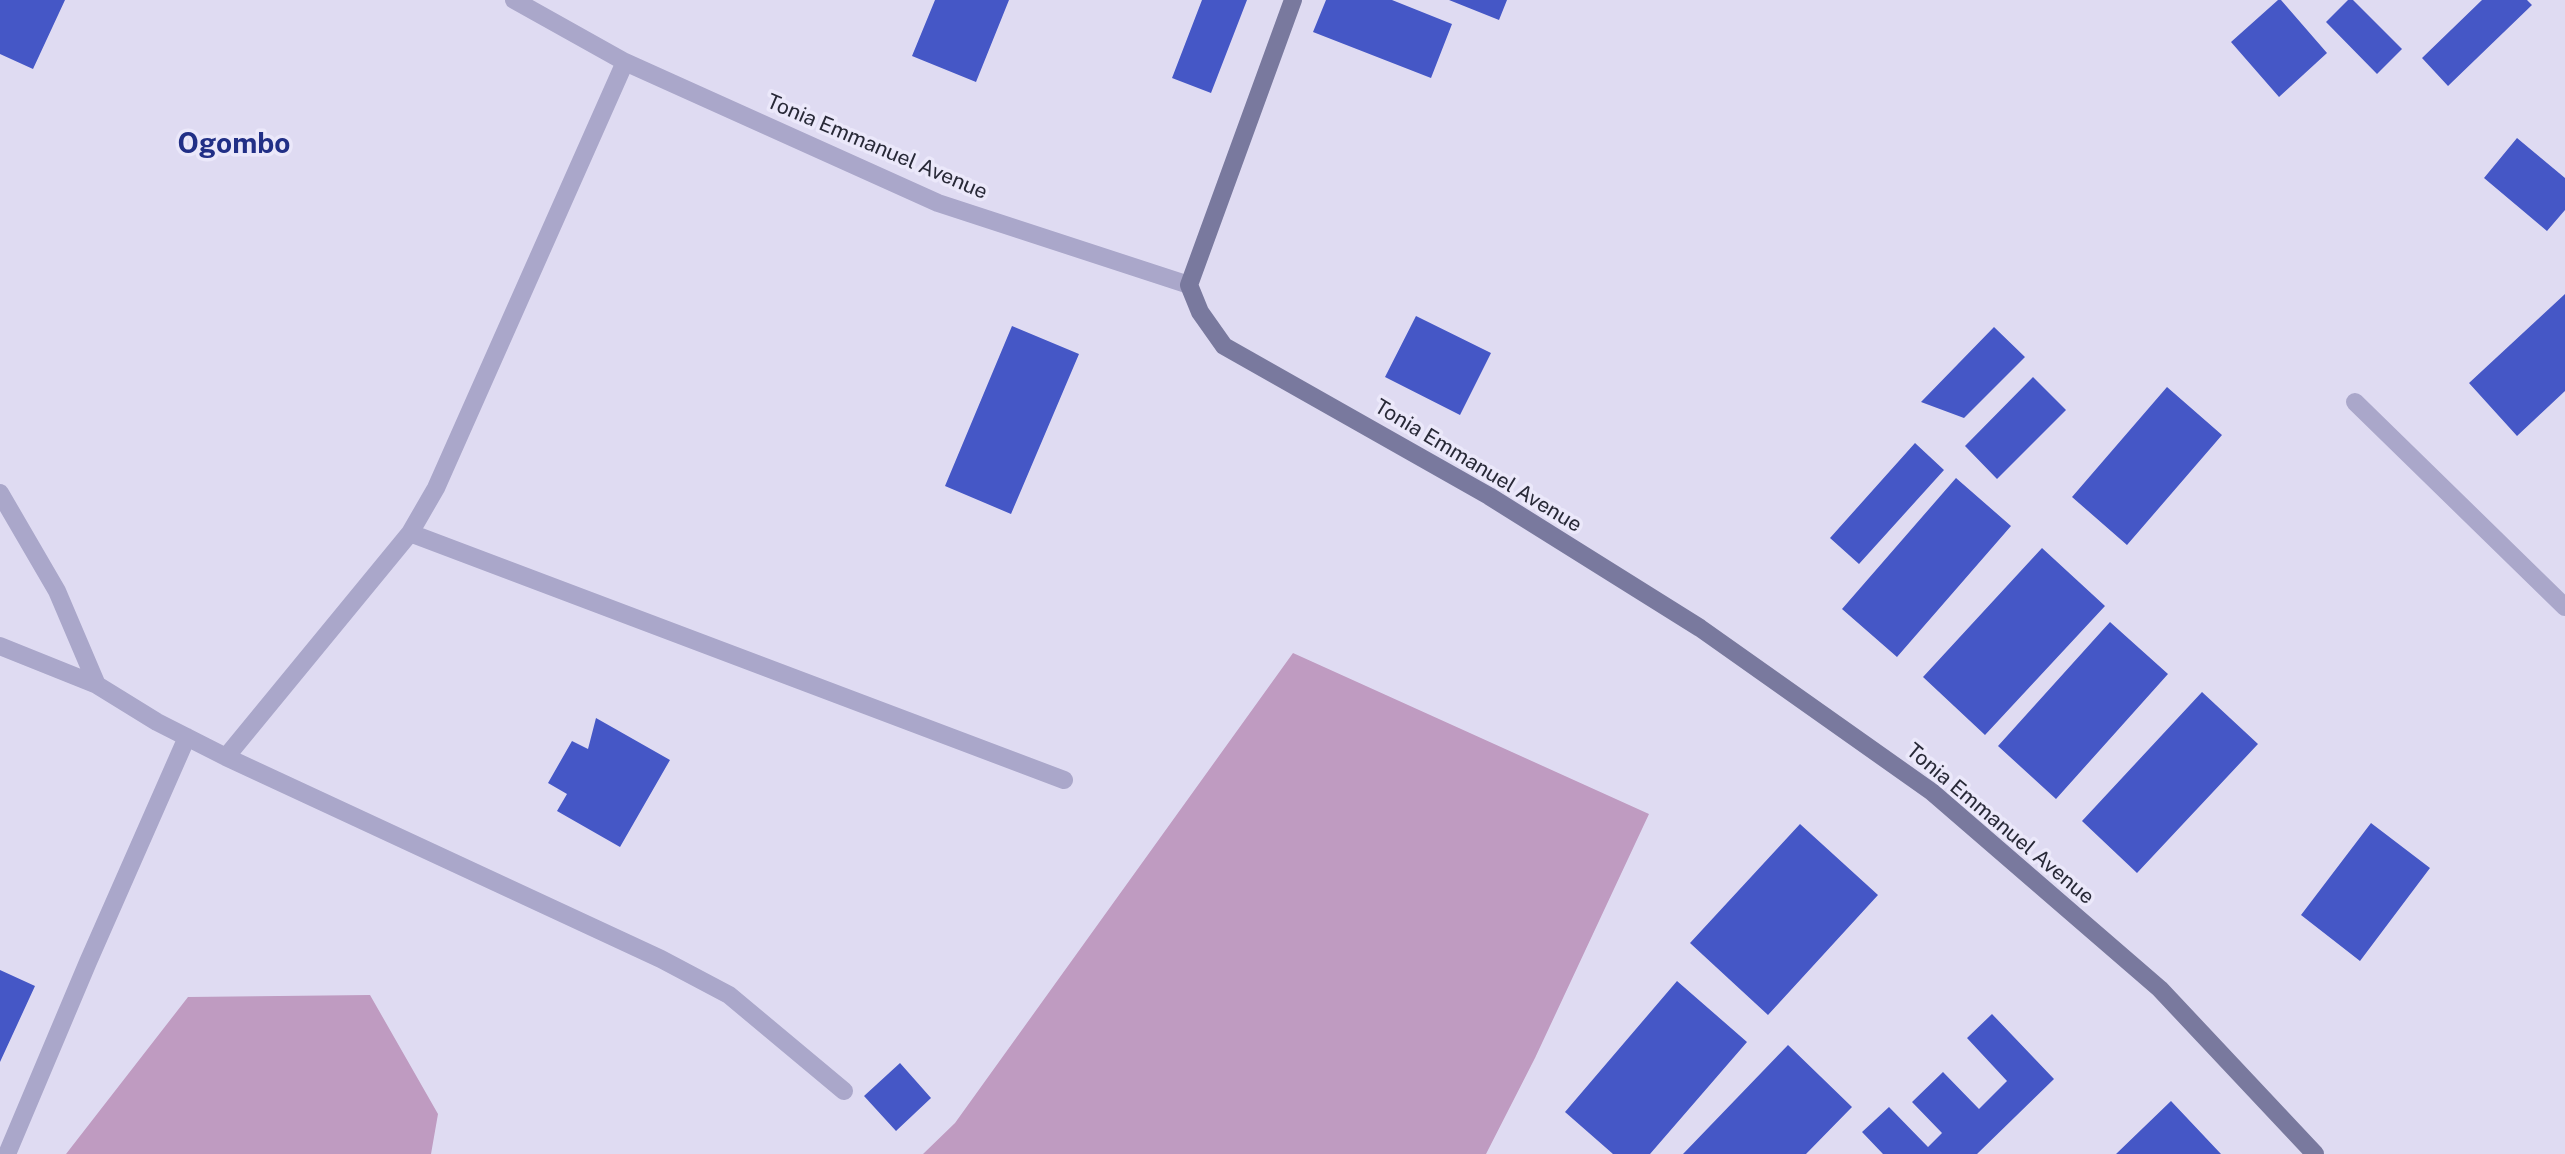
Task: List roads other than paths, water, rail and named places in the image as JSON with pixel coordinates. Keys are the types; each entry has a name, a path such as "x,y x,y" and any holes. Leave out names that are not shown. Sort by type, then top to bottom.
{"street":[{"name":"Tonia Emmanuel Avenue","path":"514,0 625,62 938,202 1189,285 1200,312 1224,346 1489,496 1700,628 1932,792 2160,989 2315,1154"},
{"path":"1189,285 1293,0"},
{"path":"226,757 410,533 436,488 625,62"},
{"path":"2355,402 2565,607"},
{"path":"0,493 57,591 97,685"},
{"path":"410,533 1064,780"},
{"path":"0,646 97,685 226,757 661,959 729,995 844,1091"},
{"path":"7,1154 187,737"}],"district":[{"name":"Ogombo","path":"234,144"}]}
